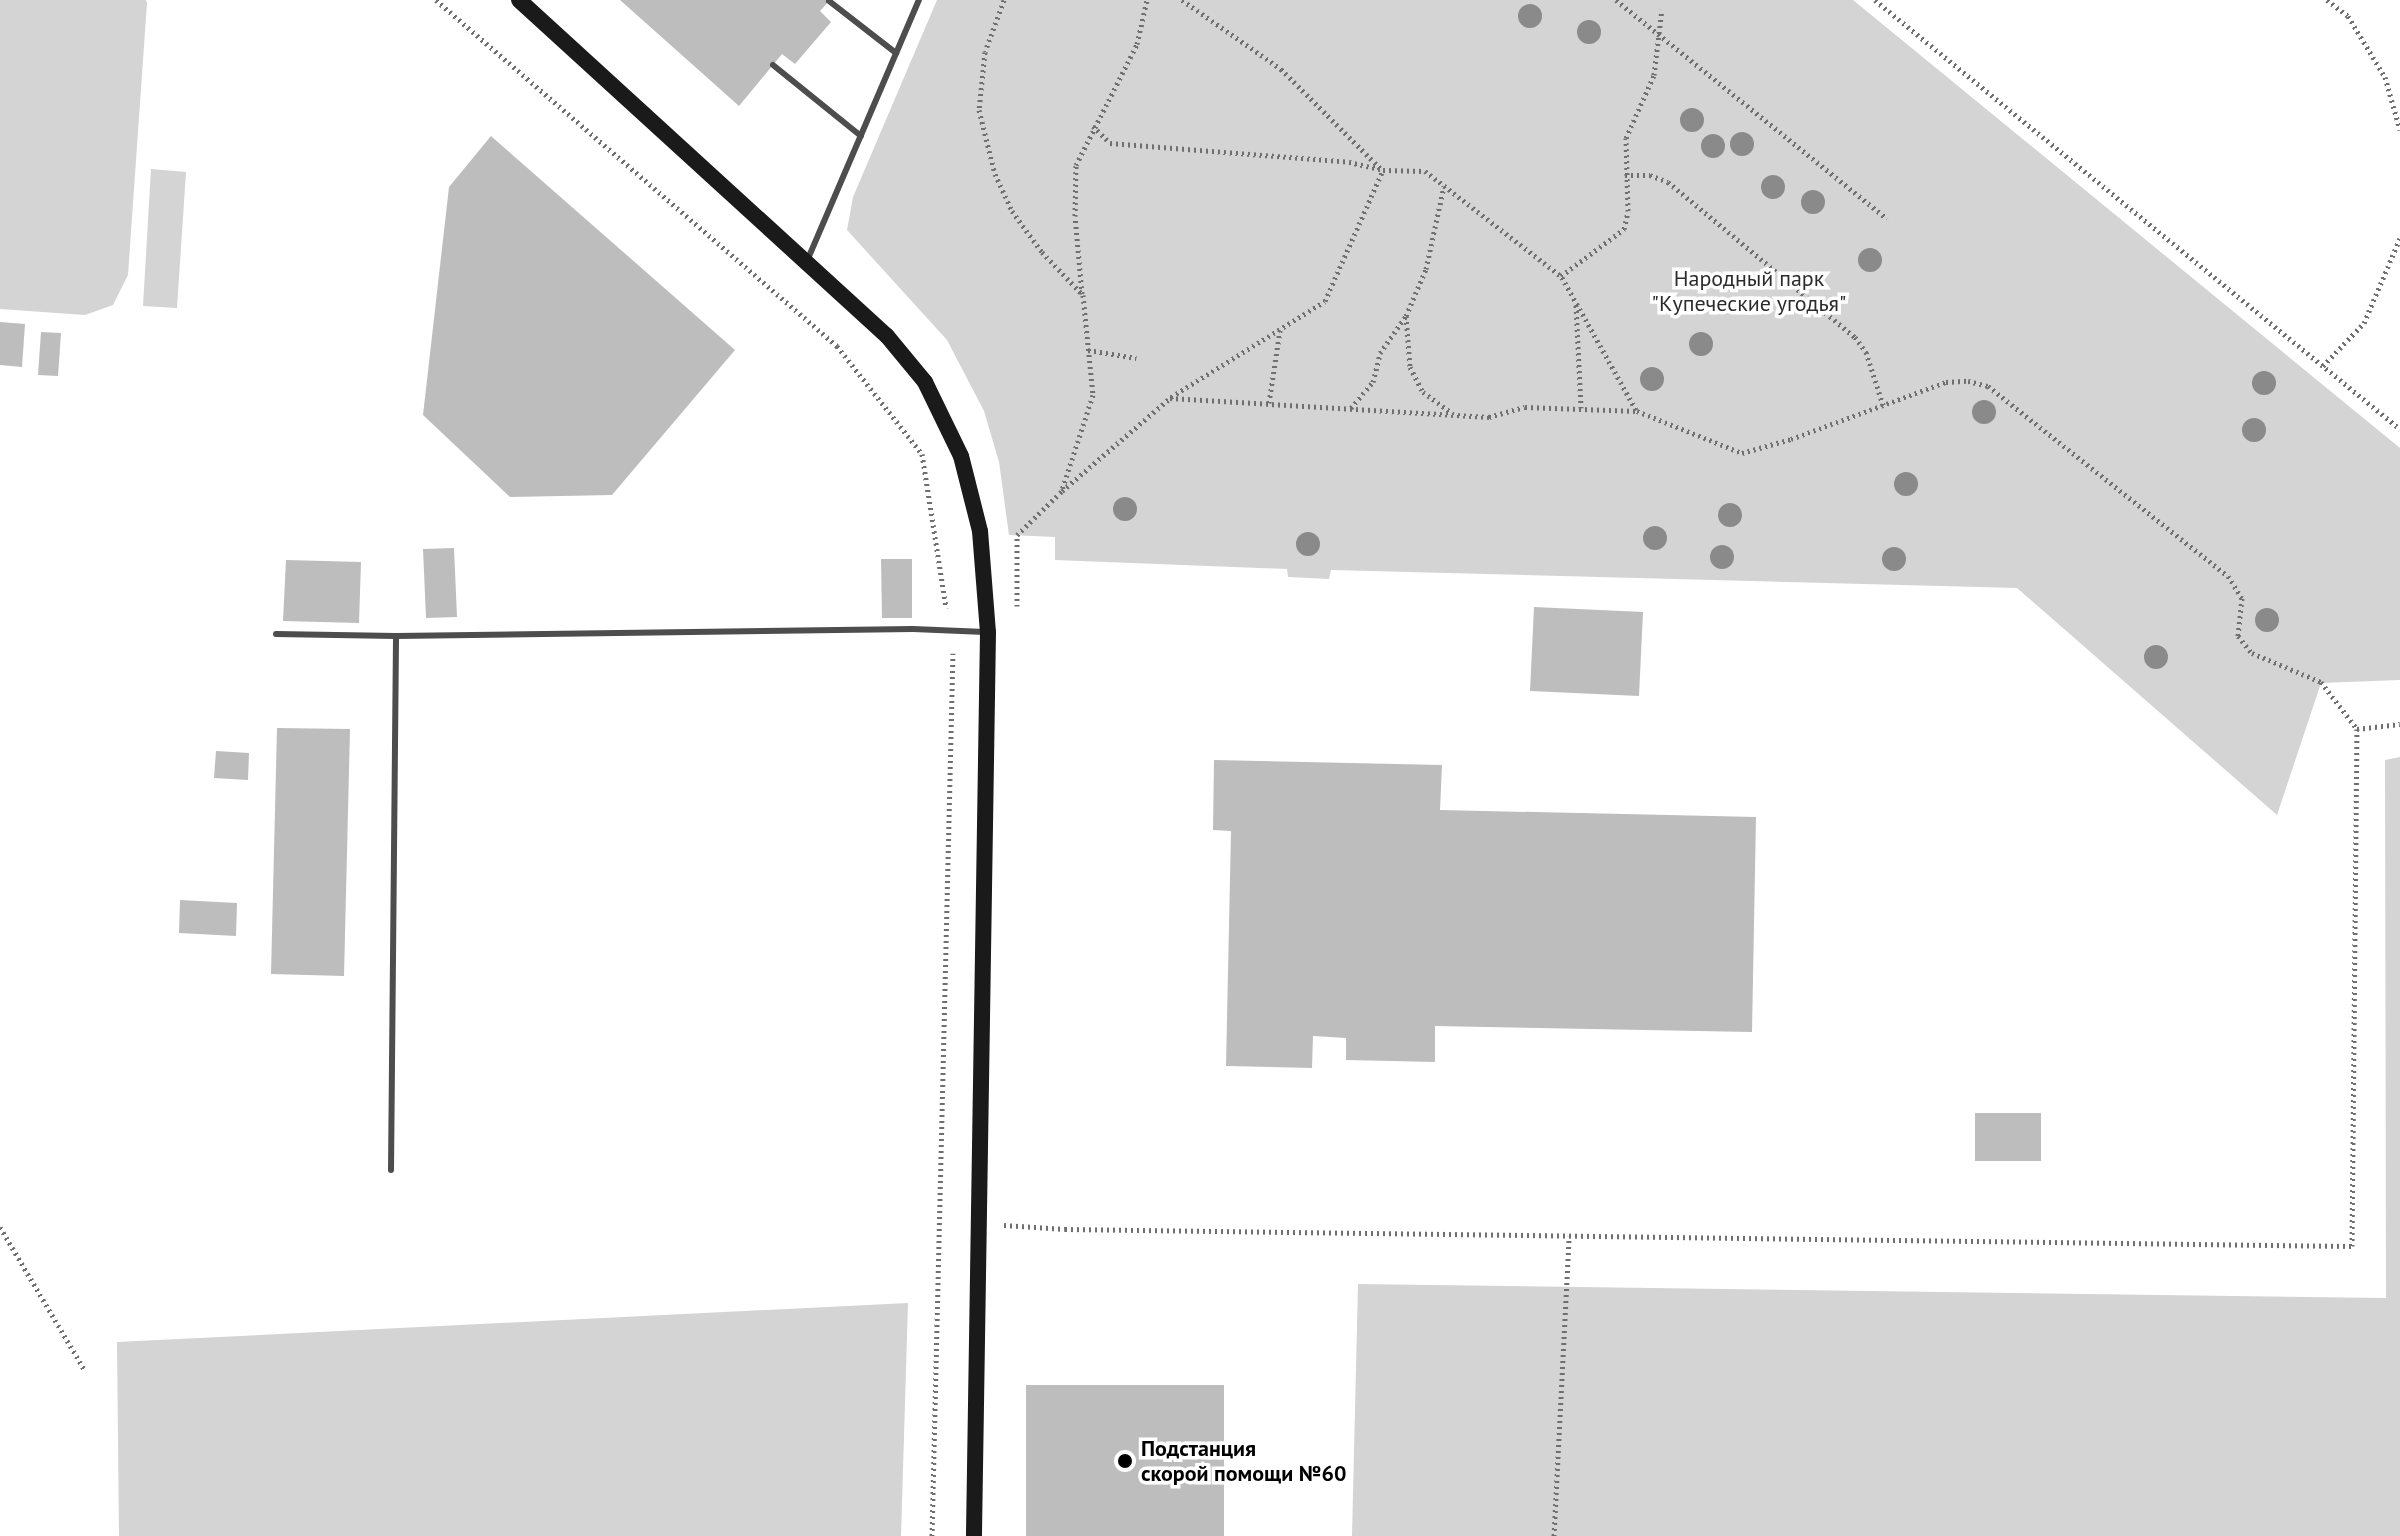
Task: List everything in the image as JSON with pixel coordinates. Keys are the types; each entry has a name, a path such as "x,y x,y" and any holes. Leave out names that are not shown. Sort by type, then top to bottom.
{"street":[{"path":"519,0 887,336 925,382 961,456 980,531 988,632 974,1536"}],"lane":[{"path":"805,264 919,0"},
{"path":"829,1 896,53"},
{"path":"773,65 861,136"},
{"path":"276,634 988,632"},
{"path":"391,1170 396,636"}],"path":[{"path":"436,0 837,346 922,454 955,664 932,1536"},
{"path":"1004,0 985,52 979,110 995,174 1012,211 1042,252 1083,295"},
{"path":"1062,491 1093,395 1075,216 1076,165 1137,44 1147,0"},
{"path":"1182,0 1281,69 1383,170"},
{"path":"1616,0 1887,219"},
{"path":"1875,0 2400,429"},
{"path":"2327,0 2348,16 2385,77 2400,130"},
{"path":"1561,276 1624,229 1628,211 1626,138 1654,75 1662,9"},
{"path":"1093,126 1110,143 1349,162 1383,170 1425,171 1561,276 1637,411"},
{"path":"1017,535 1062,491 1170,398 1325,301 1383,170"},
{"path":"1625,175 1650,175 1668,182 1855,337 1866,352 1883,405"},
{"path":"1351,408 1373,382 1380,353 1406,316 1426,269 1444,186"},
{"path":"2323,366 2364,323 2400,238"},
{"path":"1576,301 1581,408"},
{"path":"1406,316 1410,367 1423,392 1454,415"},
{"path":"1269,403 1280,329"},
{"path":"1088,350 1136,358"},
{"path":"979,1223 1065,1229 2352,1246 2357,729 2321,682 2252,653 2245,645 2238,636 2242,598 2228,576 1988,386 1968,381 1946,382 1791,439 1742,453 1637,411 1525,407 1489,417 1170,398"},
{"path":"2357,729 2400,724"},
{"path":"0,1227 85,1371"},
{"path":"1554,1536 1569,1236"}],"green space":[{"path":"0,0 146,0 147,3 128,275 113,305 85,315 0,309"},
{"name":"Народный парк \"Купеческие угодья\"","path":"937,0 1853,0 2400,448 2400,680 2321,683 2277,815 2017,588 1331,570 1329,579 1288,577 1287,569 1055,560 1055,537 1009,535 999,462 984,411 947,340 847,230 853,197"},
{"path":"151,169 186,172 177,308 143,306"},
{"path":"2400,757 2400,1536 1352,1536 1358,1284 2386,1298 2385,760"},
{"path":"908,1303 901,1536 119,1536 117,1342"}],"building":[{"path":"620,0 830,0 820,11 831,22 795,64 782,54 739,106"},
{"path":"491,136 735,350 612,495 510,497 423,415 449,187"},
{"path":"0,322 25,324 22,367 0,365"},
{"path":"41,332 61,333 58,376 38,375"},
{"path":"454,548 457,617 426,618 423,549"},
{"path":"881,559 912,559 912,618 882,618"},
{"path":"286,560 361,562 359,623 283,621"},
{"path":"1534,607 1643,612 1639,696 1530,691"},
{"path":"277,728 350,729 344,976 271,974"},
{"path":"216,751 249,753 248,780 214,778"},
{"path":"1214,760 1442,765 1440,810 1756,817 1752,1032 1435,1026 1435,1062 1346,1060 1346,1038 1313,1036 1312,1068 1226,1066 1231,831 1213,830"},
{"path":"180,900 237,903 236,936 179,933"},
{"path":"1975,1113 2041,1113 2041,1161 1975,1161"},
{"name":"Подстанция скорой помощи №60","path":"1026,1385 1224,1385 1224,1536 1026,1536"}],"place":[{"name":"Подстанция скорой помощи №60","path":"1125,1461"}]}
